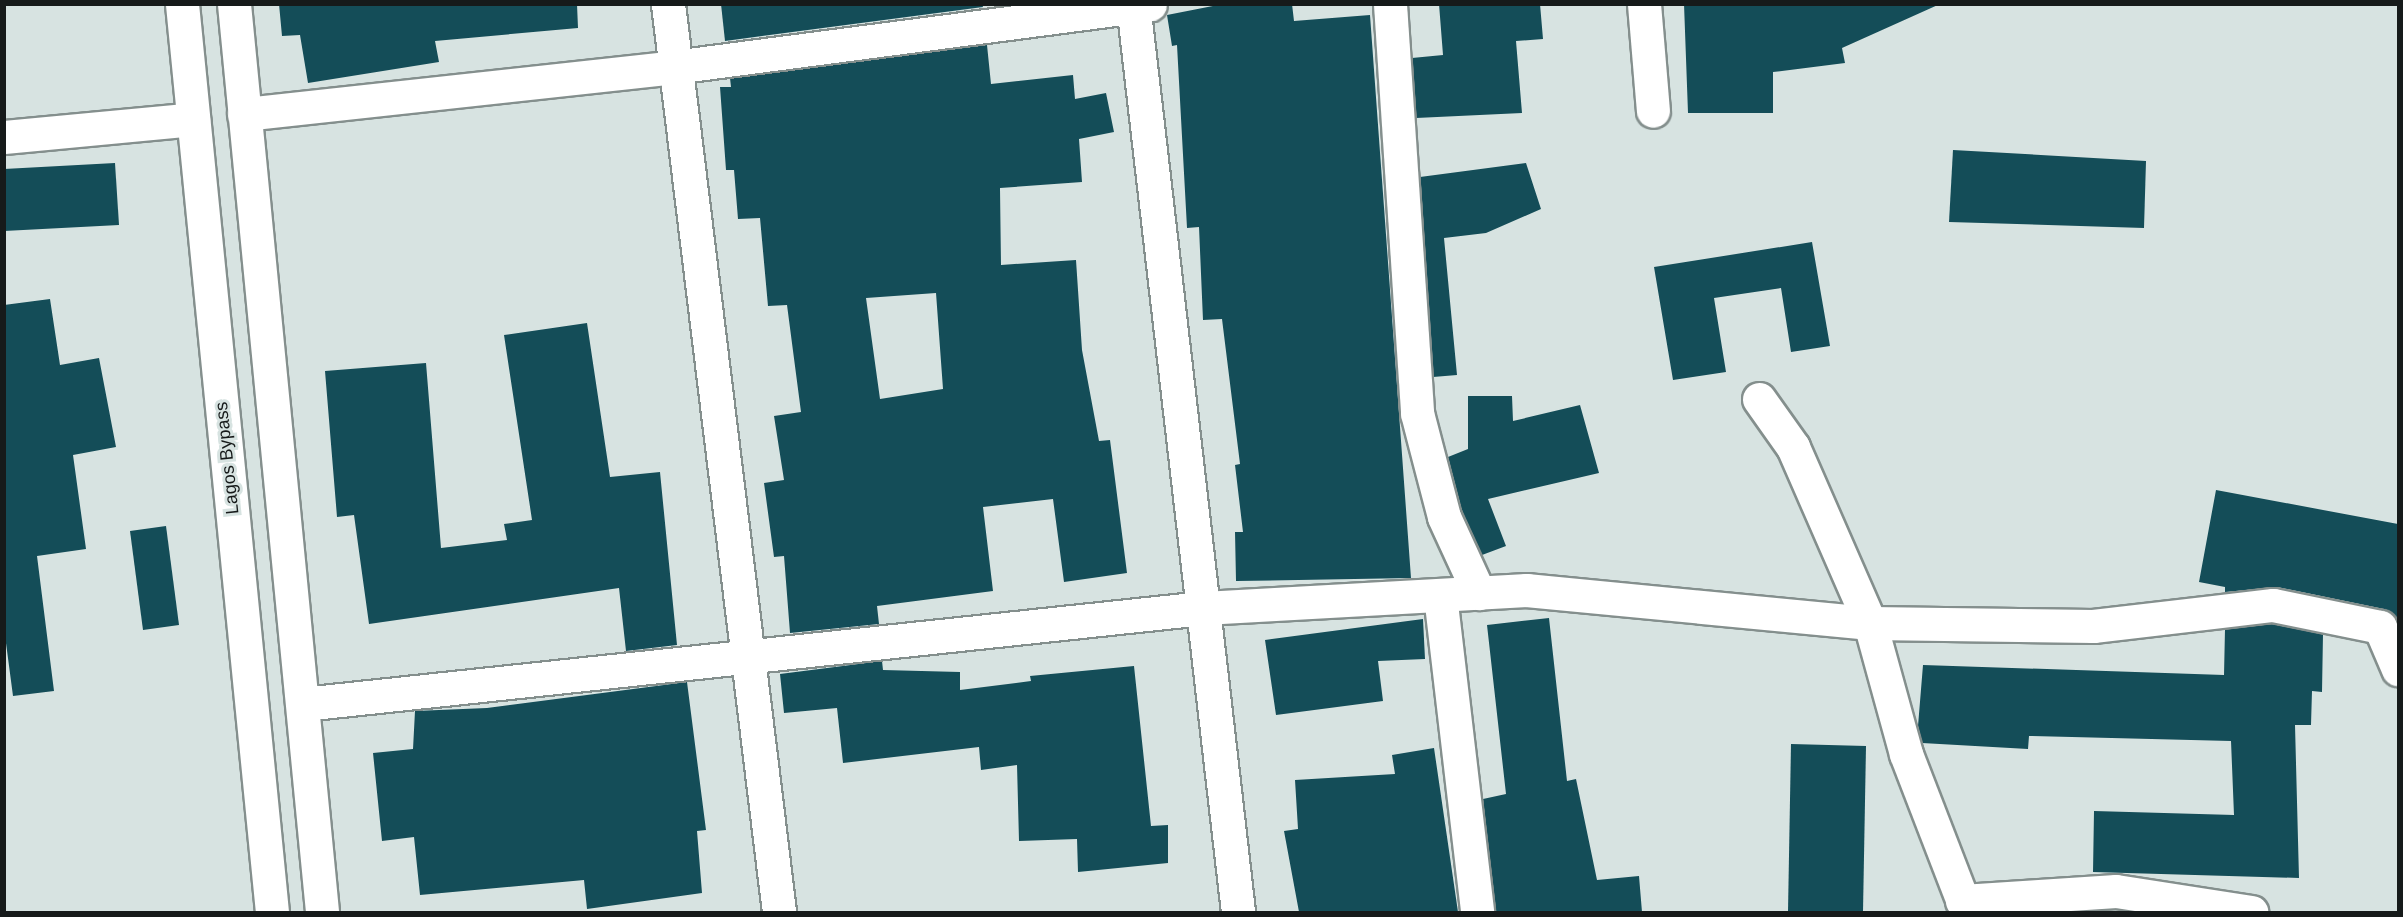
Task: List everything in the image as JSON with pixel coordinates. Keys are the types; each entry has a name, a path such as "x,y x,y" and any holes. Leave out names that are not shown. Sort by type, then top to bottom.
{"street":[{"name":"Lagos Bypass","path":"182,4 272,912"},
{"path":"234,4 322,912"},
{"path":"668,4 744,659 779,912"},
{"path":"1390,4 1417,413 1448,528 1479,593"},
{"path":"1644,4 1653,111"},
{"path":"244,114 674,67 1139,5 1203,608 1238,912"},
{"path":"4,137 194,119"},
{"path":"1759,399 1794,447 1870,623 1906,754 1965,907 2116,891 2251,912"},
{"path":"303,704 744,659 1203,608 1526,590 1870,623 2093,626 2273,605 2380,627 2398,669"},
{"path":"1440,595 1478,912"}],"building":[{"path":"279,4 577,4 578,28 435,41 439,62 308,83 300,35 282,36"},
{"path":"721,4 982,4 983,7 725,41"},
{"path":"1223,4 1292,4 1294,21 1370,15 1411,578 1236,581 1235,532 1243,532 1235,465 1240,464 1222,319 1203,320 1199,227 1187,228 1177,45 1172,46 1167,15"},
{"path":"1439,4 1540,4 1543,39 1516,41 1522,113 1416,118 1412,58 1443,55"},
{"path":"1684,4 1940,4 1842,48 1845,63 1773,72 1773,113 1688,113"},
{"path":"987,45 991,84 1073,75 1075,99 1106,93 1114,132 1079,139 1082,182 1000,188 1001,265 1076,260 1082,350 1099,441 1110,440 1127,573 1064,582 1053,499 983,507 993,591 877,606 879,624 790,633 784,556 774,557 764,483 784,480 774,416 801,412 787,305 768,306 760,218 738,219 734,170 726,170 720,87 731,87 730,78","holes":["936,293 943,389 880,399 866,298"]},
{"path":"1953,150 2146,161 2144,228 1949,222"},
{"path":"115,163 119,225 4,231 4,169"},
{"path":"1526,163 1541,209 1486,233 1444,238 1457,375 1433,377 1420,177"},
{"path":"1812,242 1830,346 1791,352 1781,288 1714,298 1726,372 1673,380 1654,267"},
{"path":"50,299 60,365 99,358 116,447 73,455 86,549 37,556 54,691 13,696 4,628 4,305"},
{"path":"587,323 610,477 660,472 677,645 626,651 619,588 369,624 354,515 337,517 325,371 426,363 441,548 507,540 504,524 532,520 504,335"},
{"path":"1468,396 1512,396 1513,421 1580,405 1599,473 1488,499 1506,546 1482,555 1462,511 1448,457 1468,449"},
{"path":"2216,490 2398,524 2398,619 2384,609 2277,587 2225,592 2225,587 2199,582"},
{"path":"166,526 179,625 143,630 130,531"},
{"path":"1549,618 1567,781 1576,779 1597,880 1639,876 1642,912 1495,912 1483,799 1506,794 1487,625"},
{"path":"1423,619 1425,659 1378,661 1383,701 1276,715 1265,640"},
{"path":"2272,624 2323,634 2322,692 2312,691 2311,725 2295,725 2299,878 2093,872 2094,811 2234,815 2231,741 2029,736 2028,749 1922,743 1918,726 1923,665 2224,675 2225,629"},
{"path":"882,661 883,670 960,672 960,690 1031,681 1030,676 1134,666 1151,826 1168,825 1168,863 1078,872 1077,839 1019,841 1017,765 981,770 979,747 843,763 837,708 784,713 780,674"},
{"path":"687,682 706,830 697,831 702,893 587,909 584,880 420,895 414,837 382,841 373,753 413,749 415,711 487,708"},
{"path":"1791,744 1866,746 1863,912 1788,912"},
{"path":"1434,748 1458,912 1299,912 1284,831 1298,829 1295,780 1395,774 1392,755"}]}
